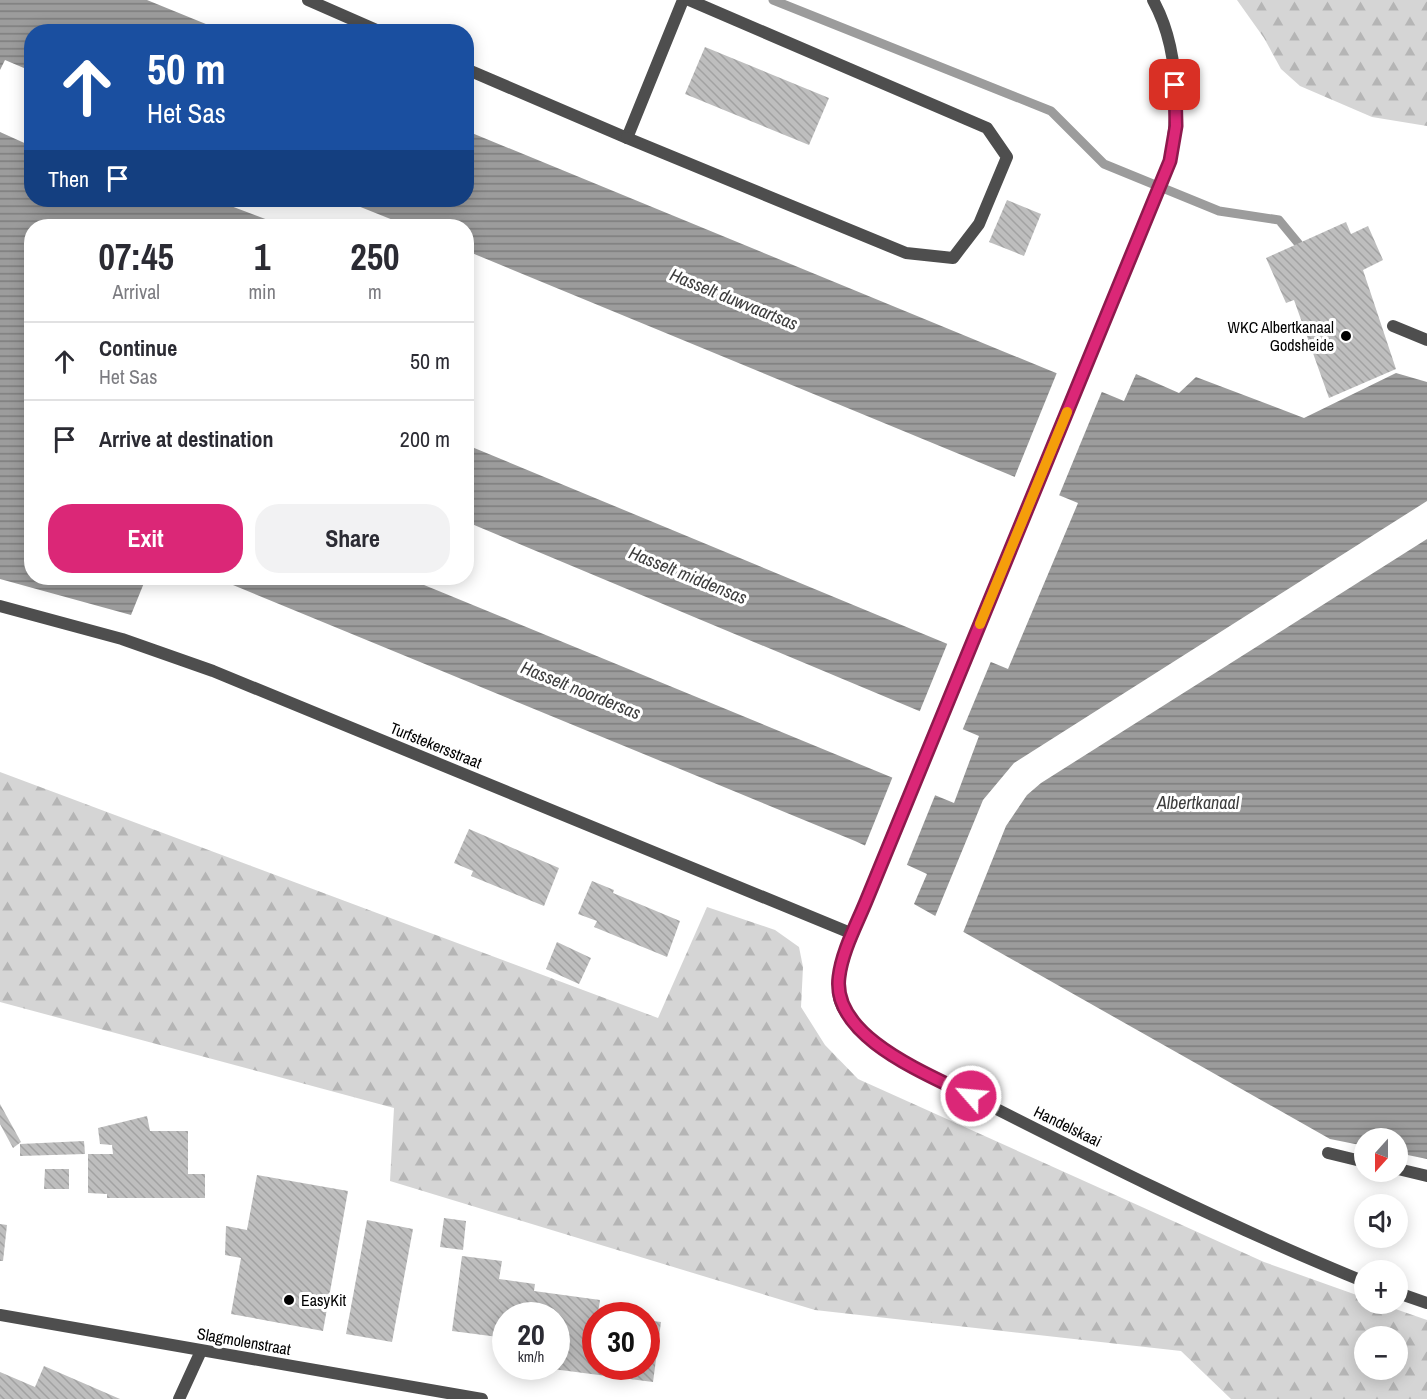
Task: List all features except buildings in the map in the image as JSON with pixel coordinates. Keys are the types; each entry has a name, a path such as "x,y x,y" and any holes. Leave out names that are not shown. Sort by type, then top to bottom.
{"street":[{"path":"308,0 363,24"},
{"path":"627,138 682,0"},
{"path":"474,72 906,253 953,258 979,224 1007,157 987,128 689,0"},
{"name":"Handelskaai","path":"1153,0 1161,16 1174,65 1176,126 1170,161 853,934 839,977 839,999 857,1026 892,1056 1189,1205 1277,1246 1354,1277"},
{"path":"1393,326 1427,340"},
{"name":"Turfstekersstraat","path":"0,606 122,639 213,671 853,934"},
{"path":"1328,1153 1354,1159"},
{"path":"1408,1171 1427,1176"},
{"path":"1408,1296 1427,1303"},
{"name":"Slagmolenstraat","path":"0,1315 438,1396 482,1399"},
{"path":"179,1399 201,1351"}],"green space":[{"path":"1237,0 1427,0 1427,126 1372,117 1300,86 1281,69 1264,38"},
{"path":"0,772 658,1018 707,907 775,930 799,947 803,967 801,1007 825,1045 858,1079 1264,1262 1354,1294 1354,1314 1408,1313 1427,1320 1427,1399 1231,1399 1181,1351 815,1310 390,1181 394,1108 0,1002"}],"water":[{"path":"0,0 147,0 206,24 24,24 24,68 5,60 0,70"},
{"path":"0,132 24,143 24,207 234,207 265,219 24,219 24,585 143,585 131,615 0,579"},
{"name":"Albertkanaal","path":"474,134 1124,401 1136,374 1179,393 1196,377 1304,418 1396,373 1427,382 1427,1159 1408,1155 1408,1128 1354,1128 1354,1144 1330,1139 914,904 927,874 855,841 233,585 424,585 954,803 979,736 474,525 474,448 1008,669 1078,503 474,254 474,219 390,219 360,207 474,207"}],"pier":[{"path":"1058,370 1103,389 1058,498 1013,481"},
{"path":"1427,501 1427,539 1041,783 1027,795 1006,826 962,935 934,919 983,800 1014,763"},
{"path":"948,642 992,659 962,731 919,713"},
{"path":"893,776 936,793 906,867 864,848"}],"waterway":[{"path":"773,0 1051,111 1104,164 1219,211 1279,220 1298,243"}],"slow traffic":[{"path":"980,624 1067,412"}],"place":[{"name":"WKC Albertkanaal Godsheide","path":"1346,336"},
{"name":"EasyKit","path":"289,1300"}],"route":[{"path":"971,1096 892,1056 857,1026 839,999 839,977 847,948 1170,161 1176,126 1175,85"}],"water label":[{"name":"Hasselt duwvaartsas","path":"734,299"},
{"name":"Hasselt middensas","path":"688,575"},
{"name":"Hasselt noordersas","path":"581,690"}]}
